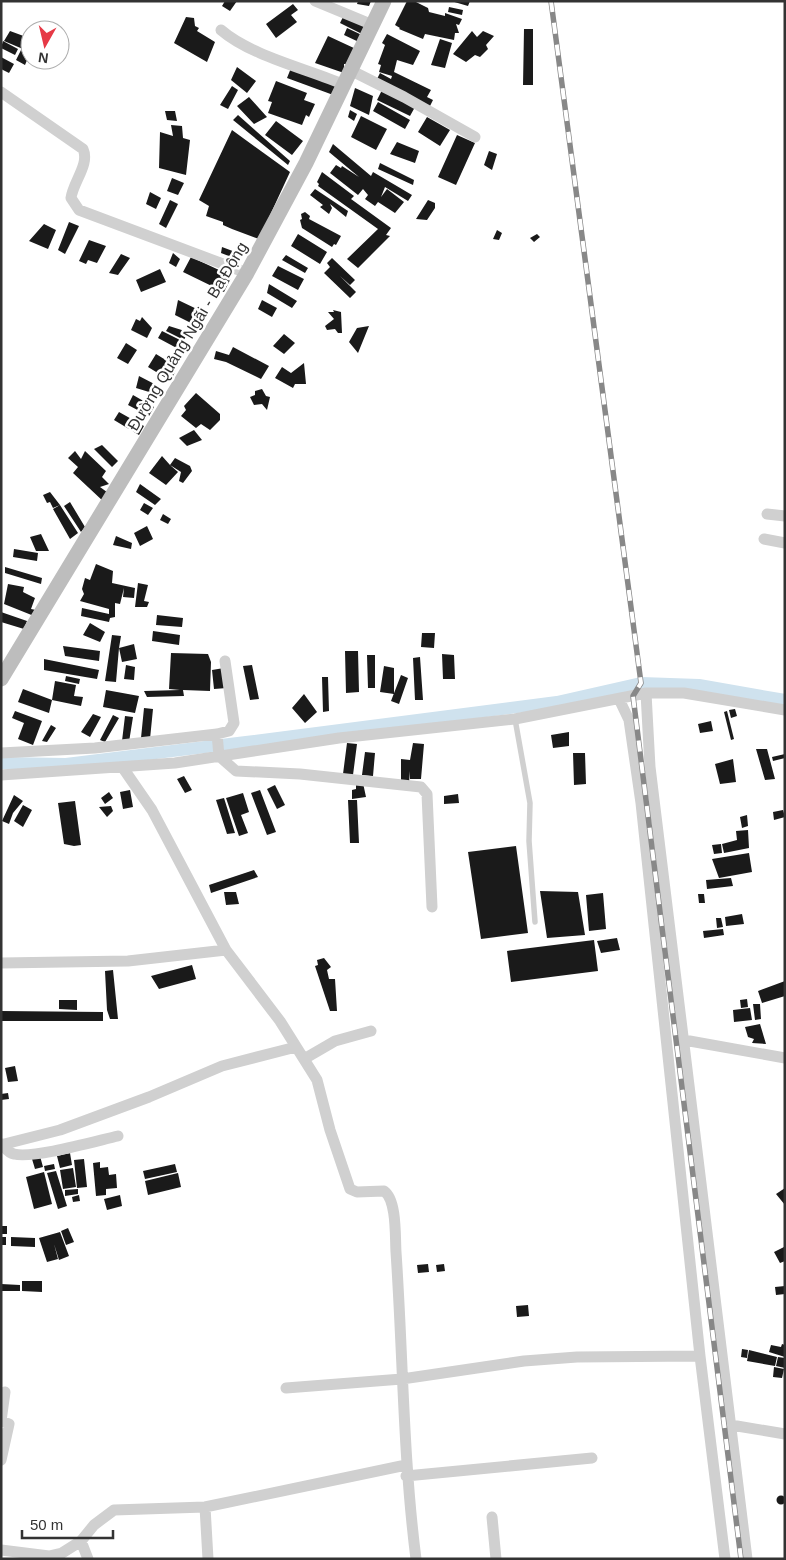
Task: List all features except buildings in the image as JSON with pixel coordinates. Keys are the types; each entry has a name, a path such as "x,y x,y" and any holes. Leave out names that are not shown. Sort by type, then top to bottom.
{"main road":[{"name":"Đường Quảng Ngãi - Ba Động","path":"2,676 247,273 345,85 384,1"}],"street":[{"path":"315,1 373,25"},
{"path":"221,30 236,41 262,53 345,85"},
{"path":"352,71 404,97 475,137"},
{"path":"1,92 82,149 85,155 84,164 73,187 71,198 79,210 247,273"},
{"path":"767,514 785,516"},
{"path":"764,540 785,542"},
{"path":"1,775 123,768 218,745 234,723 225,661"},
{"path":"1,754 95,748 218,745 339,738 516,719 646,694 684,693 785,710"},
{"path":"646,694 650,767 747,1559"},
{"path":"619,699 629,720 641,802 700,1356 725,1559"},
{"path":"218,745 236,771 300,774 421,787 427,794 432,907"},
{"path":"123,768 152,810 226,950 280,1021 320,1088 330,1130 350,1189 357,1192 384,1191 392,1200 398,1269 406,1471 416,1559"},
{"path":"1,963 128,961 226,950"},
{"path":"304,1059 335,1041 371,1031"},
{"path":"684,1040 785,1058"},
{"path":"118,1136 54,1150 18,1154 8,1152 2,1144 60,1130 149,1097 222,1066 296,1047"},
{"path":"286,1388 402,1379 524,1361 578,1357 700,1356"},
{"path":"1,1460 9,1424 1,1421 5,1392"},
{"path":"731,1425 785,1434"},
{"path":"1,1550 49,1556 62,1553 81,1541 94,1525 114,1510 205,1507 406,1471 592,1458"},
{"path":"205,1507 208,1559"},
{"path":"492,1517 496,1559"},
{"path":"81,1541 88,1559"}],"lane":[{"path":"516,719 530,803 529,841 535,922"}],"waterway":[{"path":"1,763 66,764 246,742 557,702 641,683 699,685 785,700"}],"railway":[{"path":"551,1 641,683 633,696 741,1559"}]}
